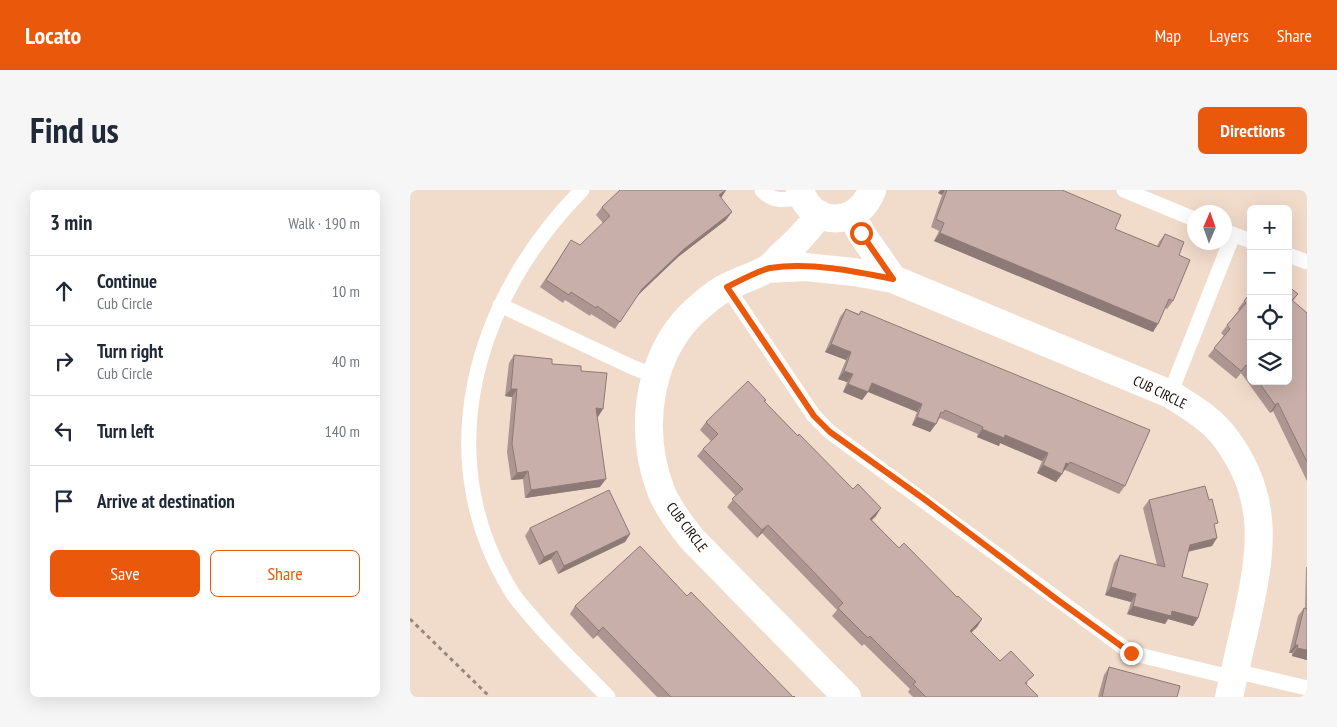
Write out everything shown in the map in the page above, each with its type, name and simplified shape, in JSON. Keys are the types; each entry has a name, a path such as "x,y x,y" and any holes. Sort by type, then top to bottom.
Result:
{"street":[{"path":"807,201 830,218 841,219 862,209 869,199 872,190"},
{"name":"CUB CIRCLE","path":"807,201 809,229 768,268 727,287 702,305 682,326 667,348 655,376 649,406 649,438 656,477 674,516 692,539 847,697"},
{"path":"852,215 861,233 893,279"},
{"name":"CUB CIRCLE","path":"768,268 806,267 854,272 893,279 1170,394 1201,414 1223,435 1240,462 1252,489 1259,518 1260,548 1256,579 1233,682"}],"lane":[{"path":"582,190 546,231 520,269 500,305 486,342 475,382 469,422 469,469 477,513 493,556 514,595 544,632 608,697"},
{"path":"762,190 768,198 807,201"},
{"path":"1124,190 1187,216"},
{"path":"1232,234 1247,240"},
{"path":"1170,394 1223,250"},
{"path":"1292,256 1307,262"},
{"path":"727,287 814,416 830,432 1131,653 1233,682 1307,688"},
{"path":"500,305 655,376"}],"path":[{"path":"410,619 490,697"}],"building":[{"path":"620,190 726,190 719,195 732,212 684,249 642,289 620,322 597,306 596,308 571,292 569,295 546,280 571,240 580,245 610,216 602,207"},
{"path":"947,190 1062,190 1121,215 1115,229 1159,247 1165,234 1184,242 1179,255 1190,260 1173,301 1169,299 1158,324 940,233 944,223 936,219"},
{"path":"1292,289 1298,294 1292,300"},
{"path":"1247,297 1247,366 1246,365 1241,371 1214,348 1230,329 1227,325 1246,303 1244,301"},
{"path":"1292,300 1307,313 1307,462 1278,403 1275,405 1261,385 1292,385"},
{"path":"846,309 859,315 861,311 1150,430 1125,486 1070,462 1069,464 1066,463 1062,474 1043,465 1048,453 1005,435 1004,438 982,429 983,427 945,410 943,413 941,412 936,424 917,417 922,404 872,383 868,392 848,384 853,374 844,371 851,352 831,344"},
{"path":"514,355 552,359 552,364 581,366 581,371 607,373 603,409 596,408 606,479 531,490 528,471 517,473 512,444 517,389 511,389"},
{"path":"748,381 766,400 764,401 798,436 799,434 853,489 858,484 881,508 870,519 899,548 904,543 957,597 982,619 970,631 1000,661 1011,651 1034,675 1025,683 1037,697 926,697 913,684 916,682 870,636 868,638 838,608 843,603 768,525 762,530 732,499 743,489 703,449 718,434 706,422"},
{"path":"1205,486 1209,500 1212,499 1218,523 1214,524 1217,538 1190,545 1182,577 1208,584 1198,618 1172,611 1171,616 1133,606 1136,594 1111,587 1120,555 1165,567 1149,500"},
{"path":"609,490 630,534 564,566 557,551 544,557 530,528"},
{"path":"640,546 687,596 691,592 793,697 671,697 603,627 599,631 575,606"},
{"path":"1304,608 1307,609 1307,650 1297,648 1298,645 1295,645"},
{"path":"1109,667 1180,686 1177,697 1102,697"}],"route":[{"path":"861,233 893,279 854,272 806,267 768,268 727,287 814,416 830,432 924,499 1131,653"}]}
